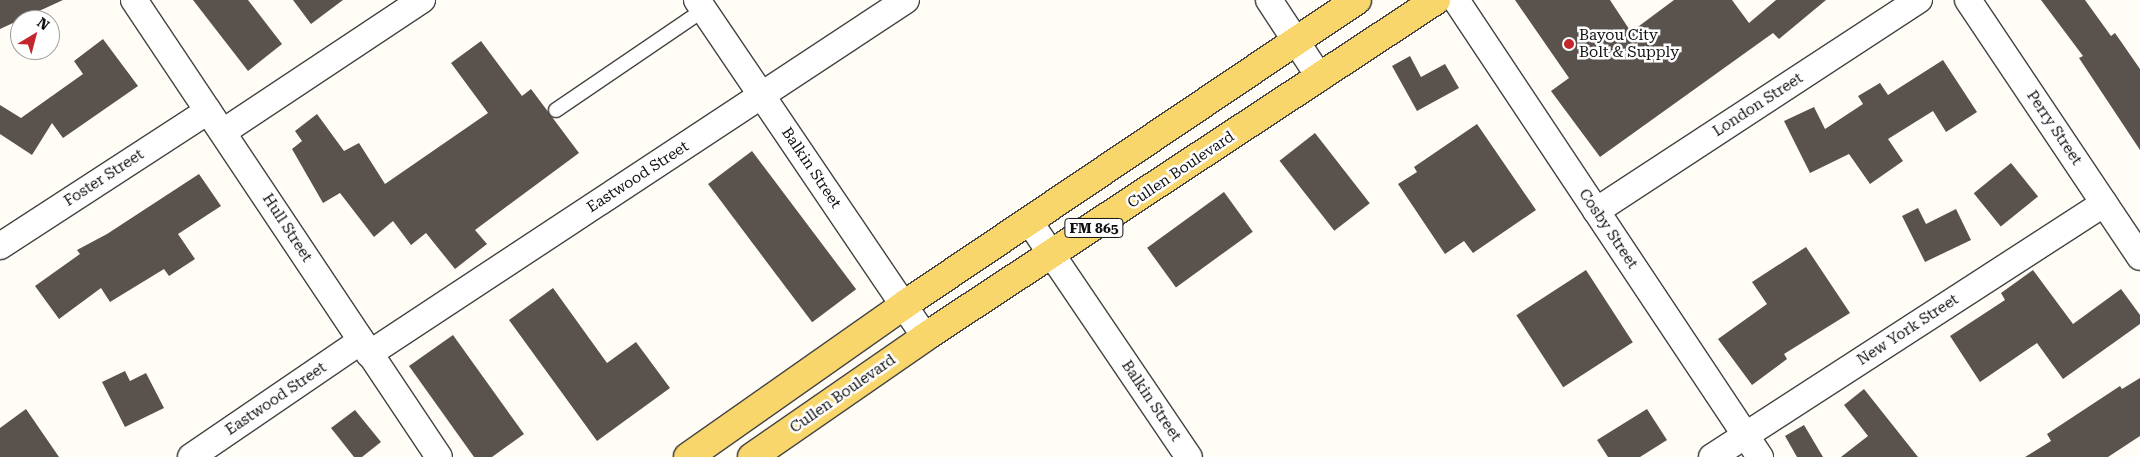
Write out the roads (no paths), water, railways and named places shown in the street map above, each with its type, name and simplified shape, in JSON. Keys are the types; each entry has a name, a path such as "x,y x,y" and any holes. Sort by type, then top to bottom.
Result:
{"main road":[{"name":"FM 865","path":"688,457 904,305 1357,0"},
{"name":"Cullen Boulevard","path":"752,457 925,337 1053,255 1436,0"}],"street":[{"name":"Hull Street","path":"134,0 439,457"},
{"path":"223,132 422,0"},
{"name":"Eastwood Street","path":"191,457 762,95 906,0"},
{"path":"1269,0 1320,78"},
{"name":"Cosby Street","path":"1456,0 1760,457"},
{"name":"London Street","path":"1596,211 1919,0"},
{"name":"Perry Street","path":"1968,0 2140,257"},
{"name":"Balkin Street","path":"700,5 925,337"},
{"name":"Foster Street","path":"0,246 208,111"},
{"name":"New York Street","path":"1712,457 2104,203"},
{"name":"Balkin Street","path":"1028,221 1189,457"}],"lane":[{"path":"556,110 700,5"}],"place":[{"name":"Bayou City Bolt & Supply","path":"1569,44"}]}
